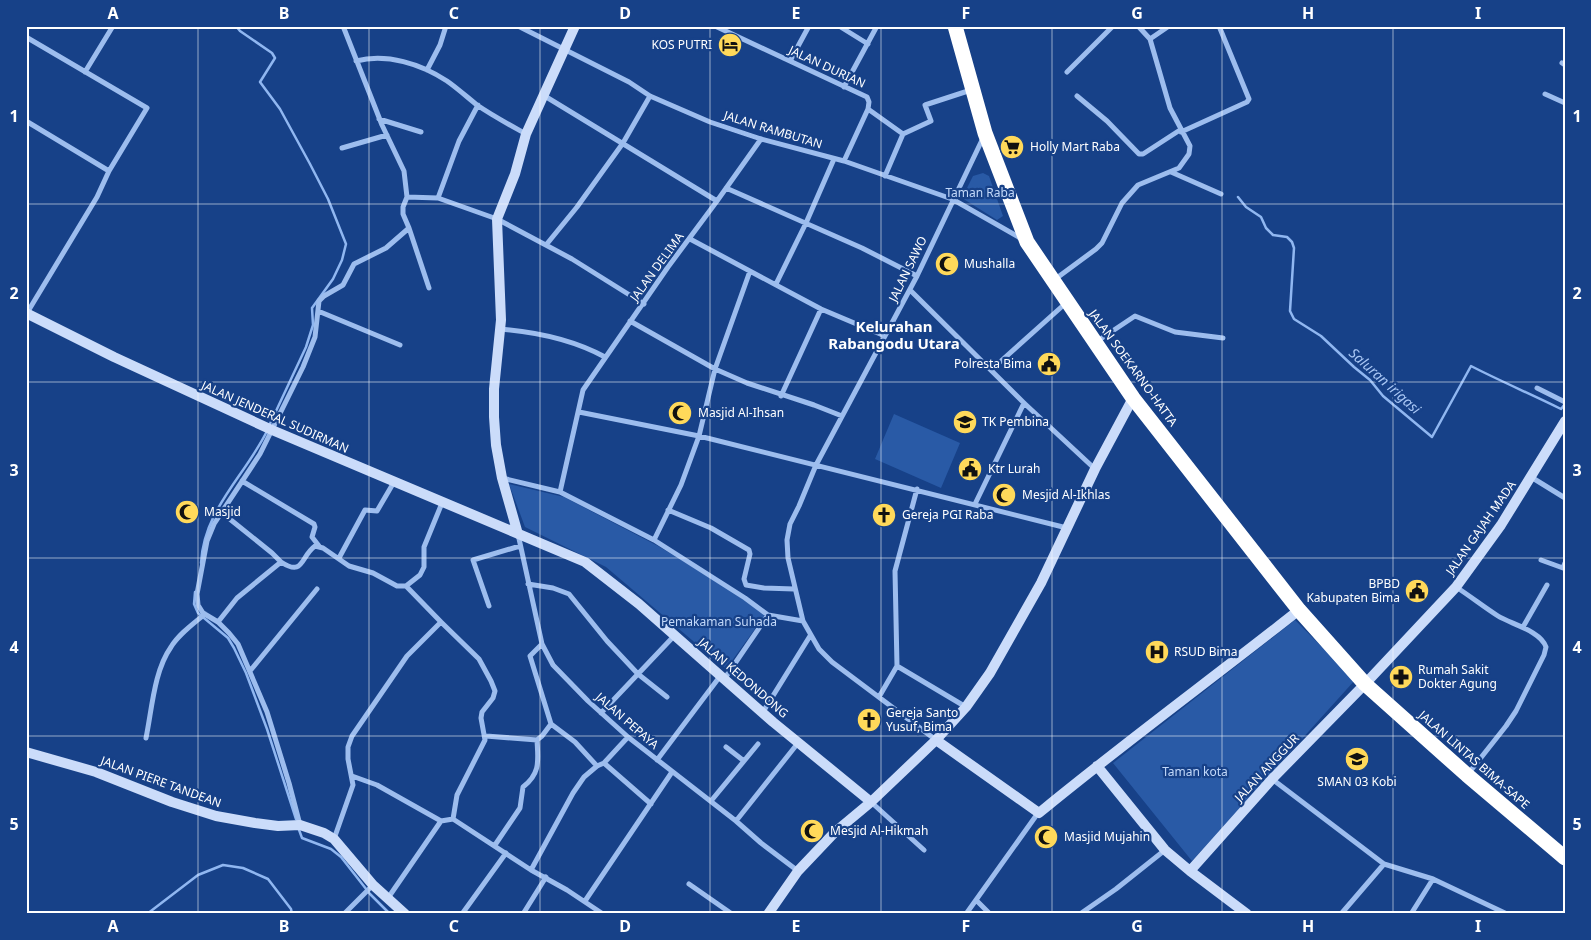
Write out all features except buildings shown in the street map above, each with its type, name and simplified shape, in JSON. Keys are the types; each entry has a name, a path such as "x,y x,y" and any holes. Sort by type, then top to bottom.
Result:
{"highway":[{"name":"JALAN SOEKARNO-HATTA","path":"955,26 985,134 1027,242 1133,398 1300,610 1366,684"},
{"name":"JALAN LINTAS BIMA-SAPE","path":"1366,684 1467,775 1565,858"}],"street":[{"path":"85,72 113,26"},
{"path":"343,26 380,119 404,171 407,197 403,206 403,214 429,288"},
{"path":"427,70 440,45 446,26"},
{"name":"JALAN RAMBUTAN","path":"518,26 630,82 650,96 710,122 761,139 844,161 952,199 1027,242"},
{"path":"518,534 502,478 496,445 494,416 494,389 500,329 498,219 526,134 575,26"},
{"name":"JALAN DURIAN","path":"715,26 867,97 870,102 868,109"},
{"path":"790,61 809,26"},
{"path":"839,26 868,44"},
{"path":"844,87 878,26"},
{"path":"1067,72 1113,26"},
{"path":"1053,280 1102,243 1122,203 1138,185 1148,179 1179,168 1190,153 1190,146 1181,131 1162,86 1150,38 1138,26"},
{"path":"1150,38 1170,26"},
{"path":"1077,96 1107,120 1139,154 1143,154 1181,131 1248,100 1249,97 1219,26"},
{"path":"26,37 147,108 109,171 97,197 26,314"},
{"path":"356,61 366,58 382,58 404,62 427,70 447,81 478,105 526,134"},
{"path":"885,176 903,134 932,121 925,105 973,90"},
{"path":"1545,94 1565,103"},
{"path":"543,95 718,201"},
{"path":"546,245 623,143 650,96"},
{"path":"438,198 459,141 478,105"},
{"path":"844,161 868,109 903,134"},
{"path":"380,119 421,132"},
{"path":"26,121 109,171"},
{"name":"JALAN SAWO","path":"936,740 832,662 819,649 802,621 788,558 787,540 790,524 816,465 910,290 952,199 985,134"},
{"path":"342,148 387,135"},
{"name":"JALAN DELIMA","path":"560,492 583,390 668,267 690,240 761,139"},
{"path":"776,284 806,223 834,159"},
{"path":"1171,172 1221,194"},
{"path":"726,188 862,248 917,276"},
{"path":"407,197 438,198 498,219 572,259 644,304"},
{"path":"296,825 289,783 267,712 238,644 218,622 205,614 198,605 197,594 207,541 221,512 272,430 315,337 319,301 343,285 354,264 386,248 409,228"},
{"path":"690,240 821,309 885,336"},
{"path":"654,540 682,485 699,436 715,369 750,271"},
{"path":"910,290 1024,403 1095,469"},
{"path":"991,370 1068,302"},
{"path":"781,396 821,309"},
{"path":"318,311 400,345"},
{"name":"JALAN JENDERAL SUDIRMAN","path":"26,314 272,430 518,534"},
{"path":"1096,342 1135,316 1175,332 1223,338"},
{"path":"630,321 715,369 747,384 842,416"},
{"path":"500,329 522,330 560,338 591,349 605,357"},
{"path":"1537,388 1565,402"},
{"path":"773,912 798,872 835,832 871,802 936,740 966,707 995,665 1041,583 1095,469 1133,398"},
{"path":"975,504 1024,403"},
{"path":"579,412 699,436 1068,528"},
{"name":"JALAN GAJAH MADA","path":"1366,684 1456,587 1531,478 1565,421"},
{"path":"502,478 560,492 654,540 745,598 768,615 802,621"},
{"path":"1531,478 1565,498"},
{"path":"242,481 314,524 312,537 318,546 349,566 373,573 397,586 406,586 420,575 424,567 424,547 442,503"},
{"path":"339,558 365,510 377,510 394,482"},
{"path":"879,697 898,666 895,571 898,554 917,490"},
{"path":"668,510 711,528 749,550 750,554 744,580 746,585 794,589"},
{"path":"221,512 290,568 296,568 312,548 318,546"},
{"name":"JALAN PEPAYA","path":"518,534 542,644 553,665 628,737 798,872"},
{"name":"JALAN KEDONDONG","path":"518,534 585,562 639,604 798,743 871,802"},
{"path":"489,606 473,560 520,546"},
{"path":"1541,560 1563,568 1565,563"},
{"path":"218,622 238,598 281,562"},
{"path":"528,584 553,588 569,594 607,641 638,674 667,697"},
{"path":"1523,627 1547,585"},
{"path":"406,586 479,659 494,687 495,694 482,712 481,718 486,736 457,795 453,819"},
{"path":"1456,587 1499,616 1523,627 1542,641 1546,651 1516,711 1467,775"},
{"path":"250,671 317,589"},
{"path":"966,914 1039,813 1300,610"},
{"path":"146,738 160,668 166,654 181,635 205,614"},
{"path":"657,760 768,615"},
{"path":"334,839 353,785 348,759 348,747 352,736 407,656 441,622"},
{"path":"601,713 674,636"},
{"path":"763,712 810,636"},
{"path":"542,644 530,656 551,724 575,742 596,766"},
{"path":"898,666 966,707"},
{"name":"JALAN ANGGUR","path":"1190,872 1272,779 1366,684"},
{"path":"486,736 537,740 551,724"},
{"path":"531,870 572,793 584,777 596,766 604,763 628,737"},
{"path":"495,845 520,808 523,787 528,784 538,769 537,740"},
{"path":"936,740 1039,813"},
{"path":"736,821 798,743"},
{"path":"711,802 758,744"},
{"path":"726,747 744,761"},
{"name":"JALAN PIERE TANDEAN","path":"26,752 96,772 172,802 216,816 255,823 296,825 324,833 334,839 373,885 388,898 398,912"},
{"path":"604,763 651,804"},
{"path":"1097,766 1165,850 1190,872 1247,914"},
{"path":"585,901 672,772"},
{"path":"352,776 377,785 441,821 453,819 603,914"},
{"path":"1272,779 1384,864 1433,879 1507,914"},
{"path":"871,802 924,850"},
{"path":"388,898 441,821"},
{"path":"1080,914 1116,889 1165,850"},
{"path":"462,914 506,853"},
{"path":"1341,914 1384,864"},
{"path":"524,914 546,877"},
{"path":"1411,914 1433,879"},
{"path":"689,884 732,914"},
{"path":"344,914 373,885"},
{"path":"976,900 990,914"},
{"path":"591,914 596,908"}],"green space":[{"name":"Taman Raba","path":"983,173 989,176 1003,216 997,220 962,198 973,176"},
{"path":"894,414 960,443 941,488 875,459"},
{"name":"Pemakaman Suhada","path":"509,484 564,497 658,546 724,586 765,615 726,669 606,567 525,527"},
{"name":"Taman kota","path":"1295,620 1355,680 1192,861 1113,763"}],"waterway":[{"path":"236,26 240,31 272,53 275,58 260,82 280,109 310,164 328,199 346,244 342,260 333,279 312,308 313,325 306,347 269,426"},
{"name":"Saluran irigasi","path":"1238,197 1246,207 1261,217 1266,228 1273,235 1287,237 1292,242 1294,248 1290,311 1294,319 1321,336 1370,380 1383,396 1432,437 1471,366 1561,409 1565,404"},
{"path":"201,563 209,526 217,509 267,431"},
{"path":"195,592 194,604 198,613 228,638 246,673 267,729 296,819"},
{"path":"298,827 302,838 331,849 341,857 370,894 390,914"},
{"path":"147,914 198,875 223,865 243,868 268,879 291,909 292,914"}],"place":[{"name":"KOS PUTRI","path":"730,45"},
{"name":"Holly Mart Raba","path":"1012,147"},
{"name":"Mushalla","path":"947,264"},
{"name":"Polresta Bima","path":"1049,364"},
{"name":"Masjid Al-Ihsan","path":"680,413"},
{"name":"TK Pembina","path":"965,422"},
{"name":"Ktr Lurah","path":"970,469"},
{"name":"Mesjid Al-Ikhlas","path":"1004,495"},
{"name":"Masjid","path":"187,512"},
{"name":"Gereja PGI Raba","path":"884,515"},
{"name":"BPBD Kabupaten Bima","path":"1417,591"},
{"name":"RSUD Bima","path":"1157,652"},
{"name":"Rumah Sakit Dokter Agung","path":"1401,677"},
{"name":"Gereja Santo Yusuf, Bima","path":"869,720"},
{"name":"SMAN 03 Kobi","path":"1357,759"},
{"name":"Mesjid Al-Hikmah","path":"812,831"},
{"name":"Masjid Mujahin","path":"1046,837"}],"district":[{"name":"Kelurahan Rabangodu Utara","path":"894,336"}]}
